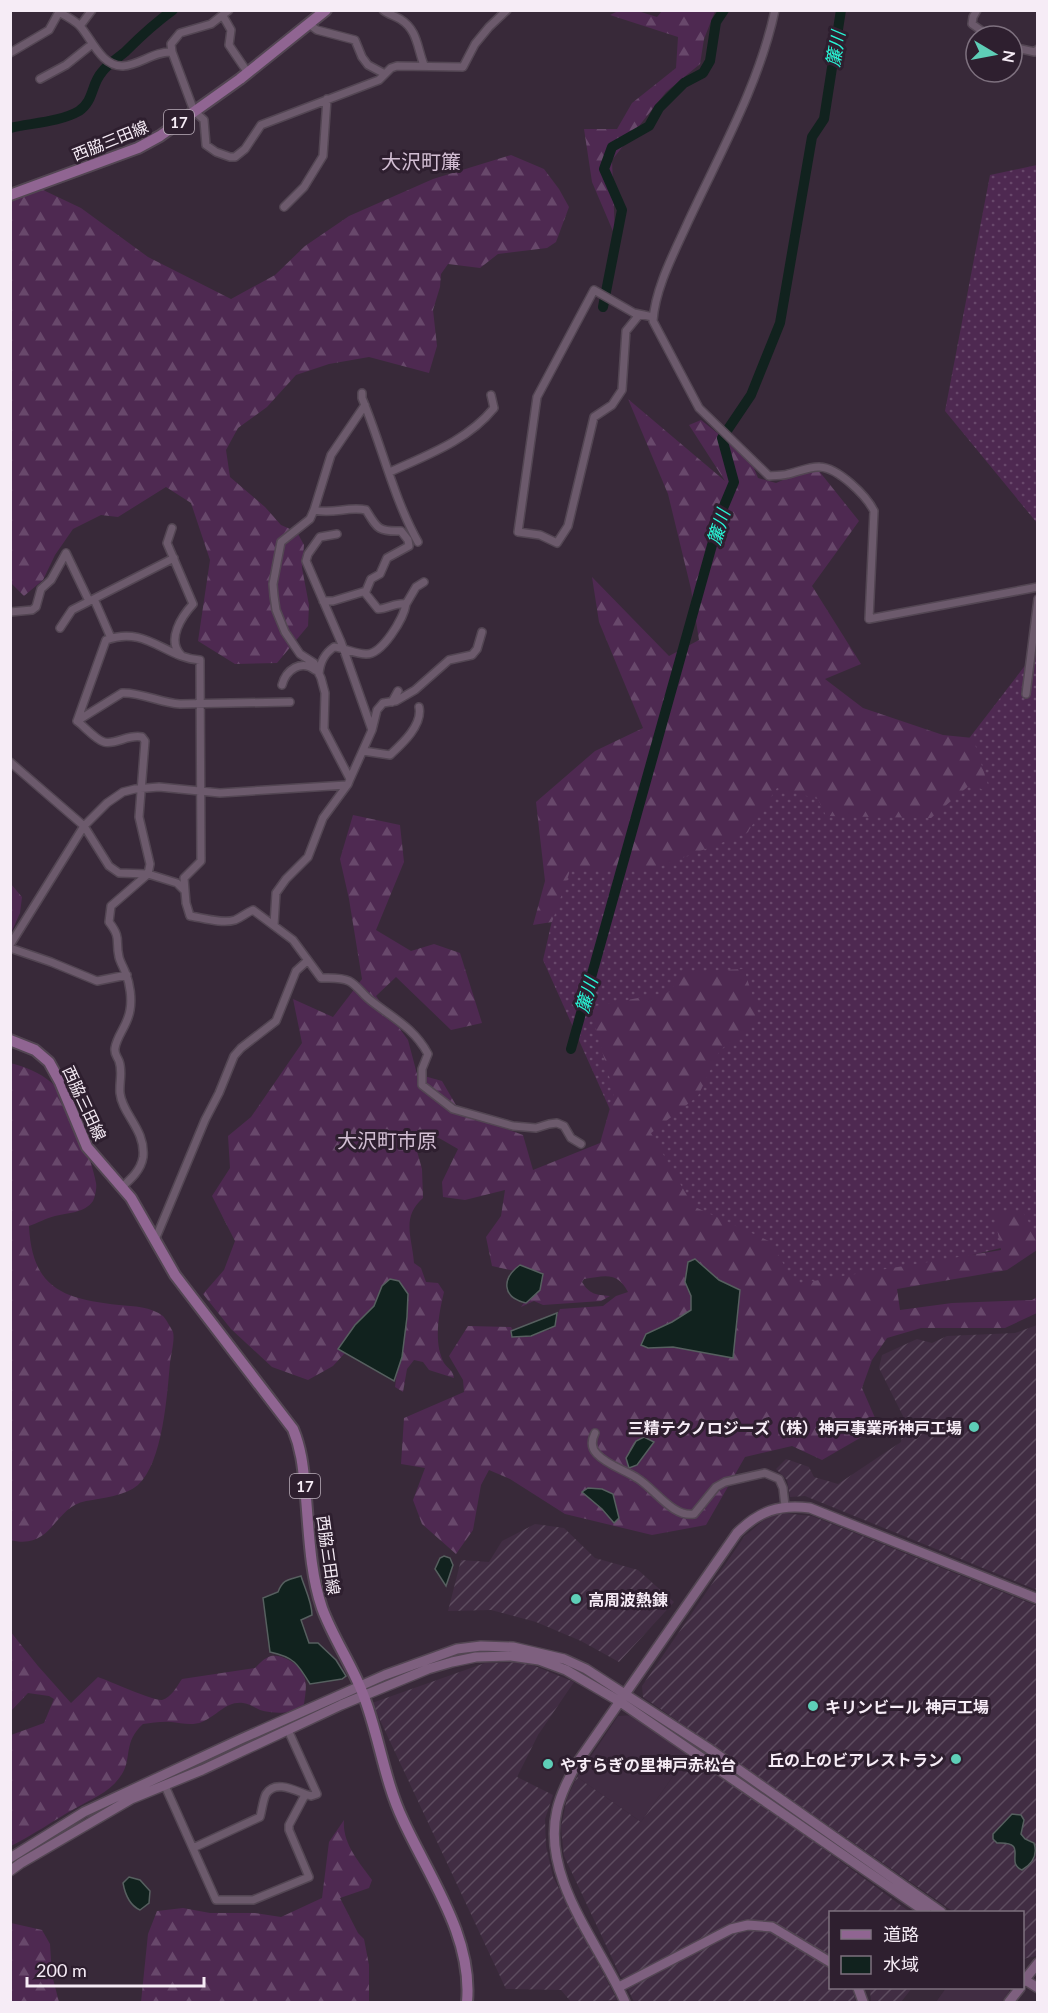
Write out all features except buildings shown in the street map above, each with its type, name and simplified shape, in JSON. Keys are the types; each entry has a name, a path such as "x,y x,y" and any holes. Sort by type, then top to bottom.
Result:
{"main road":[{"name":"西脇三田線","path":"10,195 138,148 160,136 248,73 326,10"},
{"name":"西脇三田線","path":"10,1040 35,1050 49,1062 60,1082 87,1147 122,1187 142,1216 175,1275 293,1429 301,1451 316,1587 328,1624 362,1691 402,1819 442,1899 462,1949 467,1974 467,2002"}],"street":[{"path":"80,26 92,10"},
{"path":"383,10 401,19 414,32 418,52 424,66"},
{"path":"248,73 229,45 231,30 226,13 211,24 180,33 171,44 194,111 204,120 206,145 230,158 245,149 261,125 379,80 397,66 463,67 475,44 507,10"},
{"path":"775,10 770,33 744,102 669,265 653,321 699,408 769,476 784,475 818,466 827,468 848,482 870,503 874,511 869,619 1038,587"},
{"path":"972,24 971,21 977,10"},
{"path":"10,53 49,30 59,12 80,26 91,45 116,65 124,66 164,51 172,52"},
{"path":"309,24 317,30 354,40 368,65 385,74"},
{"path":"40,79 66,65 91,45"},
{"path":"1024,50 1035,52 1038,49"},
{"path":"284,207 304,187 323,156 327,99"},
{"path":"639,315 626,331 622,390 612,405 594,417 568,526 557,543 540,535 518,532 537,397 594,290 639,315 653,317"},
{"path":"362,393 404,516 418,542"},
{"path":"390,472 449,445 479,424 494,408 491,395"},
{"path":"349,782 346,768 324,729 325,693 319,674 314,663 296,649 285,632 276,610 273,584 281,542 310,519 331,455 365,405"},
{"path":"314,510 325,513 349,509 366,510 372,522 382,530 401,531 408,540 409,546 387,558 380,574 371,579 366,594 378,609 386,609 401,603 406,604"},
{"path":"171,528 167,543 193,604 178,627 175,640 177,651 189,659"},
{"path":"337,534 320,537 306,561 342,648 372,730"},
{"path":"10,612 27,611 36,607 41,589 51,580 66,553 111,638"},
{"path":"60,628 72,610 174,558"},
{"path":"319,674 326,653 334,647 369,655 377,651 391,636 416,587 424,582"},
{"path":"322,602 366,591"},
{"path":"1026,694 1038,599"},
{"path":"274,925 276,893 308,856 323,818 349,782 372,730 376,710 384,703 392,702 415,690 449,660 472,655 477,649 482,632"},
{"path":"77,721 106,640 116,636 148,639 183,658 200,660 201,861 184,878 184,890 190,916 230,921 253,910 293,940 321,978 350,981 369,1000 407,1026 421,1041 428,1054 422,1069 422,1085 453,1109 513,1126 536,1128 557,1123 564,1126 571,1138 581,1144"},
{"path":"282,686 294,667 301,664 309,665 319,674"},
{"path":"392,702 398,691"},
{"path":"77,721 122,693 130,693 168,704 290,702"},
{"path":"363,751 390,755 405,741 415,725 420,712 419,707"},
{"path":"77,721 88,728 96,738 105,742 113,742 134,735 142,737 145,741 139,817 150,864 148,874 111,906 109,915 109,922 119,942 118,956 127,975 131,1009 126,1027 117,1041 115,1054 121,1070 120,1095 140,1134 143,1150 143,1160 138,1170 122,1187"},
{"path":"10,762 84,826 109,866 119,873 148,874 177,883 184,890"},
{"path":"127,975 97,981 10,947 84,826 107,803 123,792 141,788 159,787 220,793 340,787 349,782"},
{"path":"155,1240 234,1056 276,1021 296,971 307,961"},
{"path":"595,1433 592,1440 593,1448 598,1456 638,1478 679,1512 687,1515 694,1514 716,1487 725,1482 765,1473 778,1479 783,1488 785,1506"},
{"path":"625,2002 568,1894 558,1866 554,1838 557,1810 568,1779 736,1533 761,1514 785,1506 810,1508 1038,1599"},
{"path":"10,1858 84,1812 456,1649 481,1646 513,1647 564,1659 586,1669 622,1697 925,1911"},
{"path":"10,1871 131,1799 288,1731 341,1705 362,1691"},
{"path":"622,1697 708,1748 941,1911"},
{"path":"193,1848 260,1817 266,1794 271,1790 286,1788 305,1795 317,1794 288,1731"},
{"path":"165,1786 216,1900 253,1900 309,1877 289,1830 289,1825 305,1795"},
{"path":"618,1987 731,1929 748,1925 772,1928 829,1961"},
{"path":"1038,1963 1026,1978 1038,1988"},
{"path":"1009,2002 1018,1989"}],"shaded area":[{"path":"1037,1325 1037,1590 805,1496 790,1497 787,1480 776,1469 786,1459 809,1467 814,1477 838,1484 901,1442 905,1420 879,1368 882,1355 917,1339 932,1343 947,1336 1015,1333"},
{"name":"キリンビール 神戸工場","path":"781,1513 812,1516 1037,1606 1036,1956 1024,1959 1024,1911 953,1911 643,1697 642,1686 744,1537 766,1518"},
{"path":"535,1524 564,1528 595,1558 638,1570 674,1602 619,1662 581,1641 536,1622 491,1610 448,1611 461,1560 489,1562 502,1541"},
{"path":"525,1662 574,1682 538,1735 517,1777 553,1795 545,1819 546,1846 553,1877 617,2000 571,2002 561,1990 506,1989 372,1703 485,1663"},
{"path":"633,1715 688,1755 641,1822 577,1777 618,1716"},
{"path":"688,1755 909,1911 829,1911 829,1955 783,1927 749,1920 732,1923 626,1979 621,1977 564,1856 561,1827 567,1798 577,1777 641,1822"},
{"path":"739,1930 765,1930 829,1965 829,1989 852,1989 856,2002 634,2002 628,1989"},
{"path":"870,1989 911,1989 901,2002 871,2002"},
{"path":"945,1989 1009,1989 1002,2002 936,2002"}],"green space":[{"path":"618,11 638,11 657,17 662,11 715,11 704,39 700,64 666,92 612,160 615,236 592,182 584,129 617,129 632,103 676,68 678,37 610,15"},
{"path":"511,155 544,169 569,207 556,242 547,248 498,254 480,268 448,264 441,274 440,287 433,310 437,346 429,373 369,357 329,364 296,375 267,407 238,428 226,450 230,477 265,507 281,525 297,532 304,545 302,568 309,605 308,626 277,663 235,664 198,641 210,560 191,503 166,487 118,517 101,515 73,529 55,555 43,580 24,596 11,583 10,200 41,189 81,208 148,257 231,299 275,275 305,246 349,216 433,179"},
{"path":"1038,165 1037,523 945,411 990,175"},
{"path":"628,399 725,481 689,425 701,420 750,459 758,478 776,483 815,466 859,521 812,586 861,664 825,679 863,708 943,735 973,738 991,794 971,784 931,818 826,816 818,799 777,788 747,833 648,871 570,871 552,922 533,925 545,881 536,802 595,751 643,728 599,622 592,577 669,656 699,640 691,589 668,494"},
{"path":"1037,650 1037,1239 807,1296 659,1219 543,960 567,855 769,773 934,784"},
{"path":"353,815 400,825 404,862 376,930 411,951 434,944 460,953 482,1023 451,1030 396,977 376,996 408,1040 417,1074 442,1081 460,1112 523,1135 533,1170 600,1143 614,1094 590,1007 670,992 682,972 744,969 760,1020 720,1050 698,1096 651,1133 693,1206 771,1242 795,1284 1001,1250 994,1212 1023,1212 1037,1237 1037,1250 1007,1270 897,1289 900,1310 952,1303 1032,1300 1037,1297 1037,1313 1005,1328 921,1328 887,1338 872,1360 862,1388 879,1427 822,1460 792,1446 745,1457 706,1525 652,1535 565,1514 510,1479 489,1470 481,1485 473,1530 456,1554 422,1524 413,1500 425,1468 401,1464 404,1418 464,1392 463,1380 449,1356 468,1326 511,1327 515,1335 550,1330 560,1309 603,1306 616,1296 628,1292 624,1285 610,1277 584,1279 582,1282 590,1291 610,1296 601,1301 543,1305 534,1301 521,1307 539,1280 519,1272 492,1266 486,1237 501,1216 505,1190 465,1200 443,1197 442,1182 458,1149 439,1138 422,1134 415,1144 422,1169 423,1198 412,1213 410,1236 414,1263 421,1268 426,1282 438,1283 444,1292 439,1318 439,1346 444,1363 454,1378 429,1370 423,1362 414,1360 407,1369 403,1392 395,1387 405,1306 366,1330 333,1366 308,1380 272,1367 231,1329 203,1294 224,1270 235,1241 212,1196 230,1168 228,1136 251,1117 302,1043 293,999 333,1017 362,979 340,859"},
{"path":"11,884 22,897 20,913 11,933"},
{"path":"10,1063 37,1073 59,1091 79,1130 96,1183 94,1199 90,1205 76,1212 52,1217 29,1226 31,1247 44,1277 54,1287 82,1299 142,1308 159,1313 164,1317 173,1335 162,1427 153,1461 146,1474 138,1485 127,1492 75,1505 44,1534 24,1542 10,1540"},
{"path":"10,1631 71,1703 98,1677 162,1700 171,1694 182,1679 255,1668 266,1658 276,1656 292,1662 303,1674 306,1685 304,1704 295,1710 278,1713 237,1703 198,1723 143,1724 130,1744 122,1774 112,1786 101,1795 11,1846 11,1735 44,1723 54,1699 28,1693 11,1711"},
{"path":"344,1820 349,1844 372,1880 369,1888 340,1898 358,1933 364,1939 369,1965 369,2002 141,2002 148,1934 157,1911 183,1908 210,1913 255,1913 281,1917 322,1898 329,1842"},
{"path":"11,1923 42,1930 50,1944 52,1975 59,2002 11,2002"}],"water":[{"path":"695,1259 719,1280 740,1290 733,1358 673,1347 648,1348 641,1345 646,1334 691,1310 691,1296 685,1282 688,1262"},
{"path":"520,1265 543,1274 540,1290 526,1303 512,1296 507,1287 507,1281"},
{"path":"390,1279 399,1281 408,1294 402,1357 394,1381 338,1349 355,1325 374,1306 382,1286"},
{"path":"557,1313 555,1326 531,1336 512,1337 511,1331"},
{"path":"644,1437 654,1442 637,1465 629,1468 626,1458 636,1441"},
{"path":"588,1488 602,1489 613,1494 619,1518 614,1523 582,1492"},
{"path":"444,1556 450,1558 453,1565 446,1586 435,1569 440,1558"},
{"path":"301,1576 312,1610 312,1615 301,1620 309,1643 318,1643 336,1660 346,1676 342,1679 310,1684 294,1662 285,1656 270,1652 263,1598 278,1592 287,1581"},
{"path":"1012,1814 1021,1815 1024,1820 1021,1834 1025,1839 1034,1843 1035,1847 1033,1859 1022,1870 1015,1863 1015,1849 1012,1845 997,1843 993,1839 993,1834"},
{"path":"129,1877 140,1880 150,1891 149,1903 140,1910 130,1902 125,1891 123,1883"}],"waterway":[{"path":"10,128 55,120 79,111 90,97 104,69 173,10"},
{"path":"603,307 622,210 604,169 612,147 649,126 659,108 684,83 703,73 710,61 716,22 724,10"},
{"name":"簾川","path":"571,1049 721,513 734,482 722,438 751,395 780,323 812,137 824,119 841,10"}],"place":[{"name":"三精テクノロジーズ（株）神戸事業所神戸工場","path":"974,1427"},
{"name":"高周波熱錬","path":"576,1599"},
{"name":"キリンビール 神戸工場","path":"813,1706"},
{"name":"丘の上のビアレストラン","path":"956,1759"},
{"name":"やすらぎの里神戸赤松台","path":"548,1764"}],"district":[{"name":"大沢町簾","path":"421,161"},
{"name":"大沢町市原","path":"387,1140"}]}
